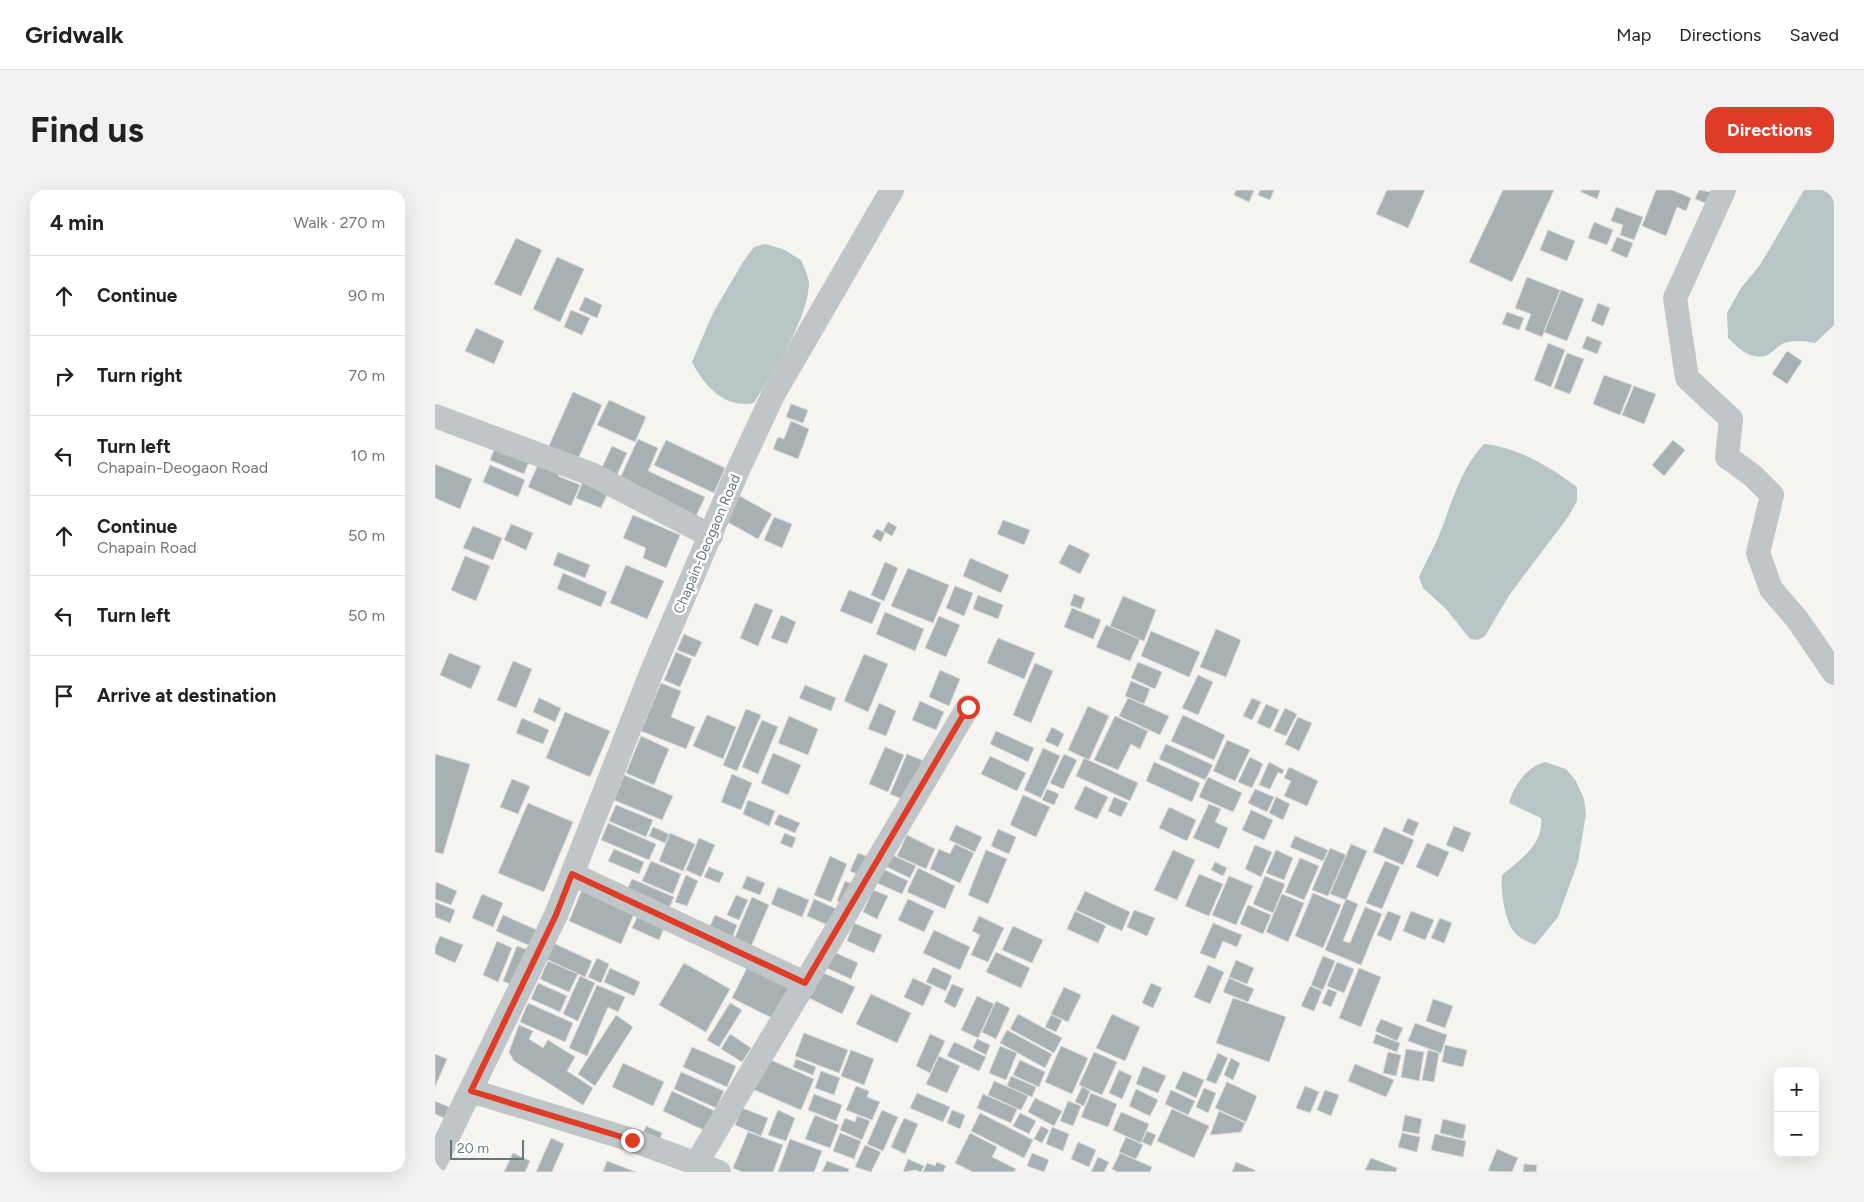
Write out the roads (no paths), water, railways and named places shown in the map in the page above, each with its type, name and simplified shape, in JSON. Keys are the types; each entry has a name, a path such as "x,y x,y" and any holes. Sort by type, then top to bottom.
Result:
{"street":[{"name":"Chapain-Deogaon Road","path":"435,1163 556,915 652,672 738,470 773,395 892,190"},
{"path":"1724,190 1675,298 1687,378 1731,419 1727,457 1752,475 1772,495 1758,553 1761,562 1771,589 1797,620 1834,673"},
{"path":"435,416 591,474 711,536"},
{"path":"696,1164 968,707"},
{"path":"572,874 805,983"},
{"path":"471,1091 632,1140 719,1172"}]}
